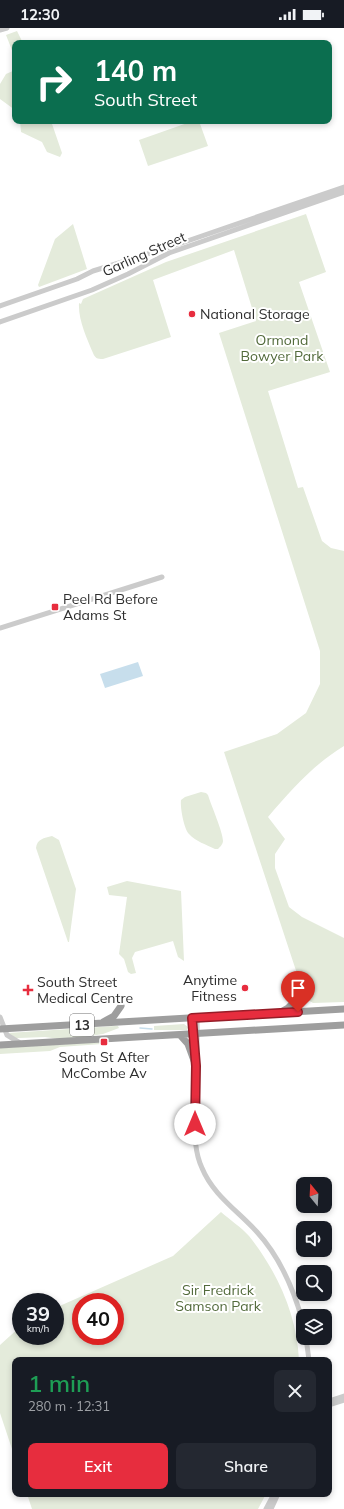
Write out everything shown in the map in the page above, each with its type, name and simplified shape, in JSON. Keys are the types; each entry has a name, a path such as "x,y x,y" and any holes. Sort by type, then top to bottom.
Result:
{"highway":[{"path":"279,1013 288,1008 294,1002"},
{"path":"99,1024 114,1016 121,1006"},
{"name":"13","path":"2,1031 344,1009"},
{"name":"13","path":"0,1045 344,1025"},
{"path":"180,1035 188,1044 196,1066"}],"street":[{"path":"0,30 7,28"},
{"name":"Garling Street","path":"0,306 77,279 93,271 167,248 344,187"},
{"name":"Garling Street","path":"0,322 92,290 169,253 344,192"},
{"path":"0,628 162,577"},
{"path":"0,1017 2,1031 11,1039 22,1044"},
{"path":"194,1018 196,1066 195,1137 197,1154 202,1169 214,1189 258,1233 275,1258 292,1288 299,1309"},
{"path":"307,1345 309,1357"},
{"path":"332,1400 344,1396"},
{"path":"332,1404 344,1400"},
{"path":"266,1509 272,1497"},
{"path":"271,1509 277,1497"}],"green space":[{"path":"17,31 22,40 12,40 12,50 6,35"},
{"path":"12,71 12,108 0,99 0,84 6,74"},
{"path":"20,124 52,124 62,153 60,157 47,152 42,142 21,132"},
{"path":"184,124 200,124 208,146 148,166 139,140"},
{"name":"Ormond Bowyer Park","path":"306,214 326,272 299,282 330,372 268,391 298,488 303,487 322,541 331,548 344,551 344,746 313,769 294,787 268,817 285,839 275,854 275,868 289,907 302,917 344,938 344,1002 313,1003 305,998 224,752 277,734 306,713 320,684 320,651 219,333 256,321 234,250 153,280 171,337 103,359 98,358 95,357 83,329 79,309 79,303 81,304 83,299 166,262"},
{"path":"73,224 87,269 39,287 38,285 55,239"},
{"path":"201,792 208,795 221,831 223,842 218,849 198,841 189,834 184,823 181,800 185,797"},
{"path":"52,836 59,840 76,889 69,942 36,848 39,841"},
{"path":"127,881 181,891 184,961 178,957 173,941 135,952 132,958 136,973 131,974 128,972 124,959 119,954 127,897 109,895 107,887"},
{"path":"184,1024 188,1027 187,1030 154,1030 154,1026"},
{"path":"118,1026 119,1028 103,1034 59,1039 45,1037 16,1038 8,1033"},
{"path":"102,1042 102,1044 60,1047 50,1051 0,1054 0,1048"},
{"name":"Sir Fredrick Samson Park","path":"221,1212 249,1236 277,1279 290,1310 299,1357 12,1357 12,1449 0,1413 0,1345 12,1334 12,1345 64,1345 64,1304 72,1301 72,1345 124,1345 124,1293 89,1293 173,1256"},
{"path":"28,1497 264,1497 258,1509 32,1509"}],"water":[{"path":"138,662 143,676 105,688 100,674"}],"waterway":[{"path":"140,1028 152,1029"}],"place":[{"name":"National Storage","path":"192,314"},
{"name":"Peel Rd Before Adams St","path":"55,607"},
{"name":"Anytime Fitness","path":"245,988"},
{"name":"South Street Medical Centre","path":"28,990"},
{"name":"South St After McCombe Av","path":"104,1042"}],"route":[{"path":"195,1124 196,1066 192,1018 298,1012"}]}
